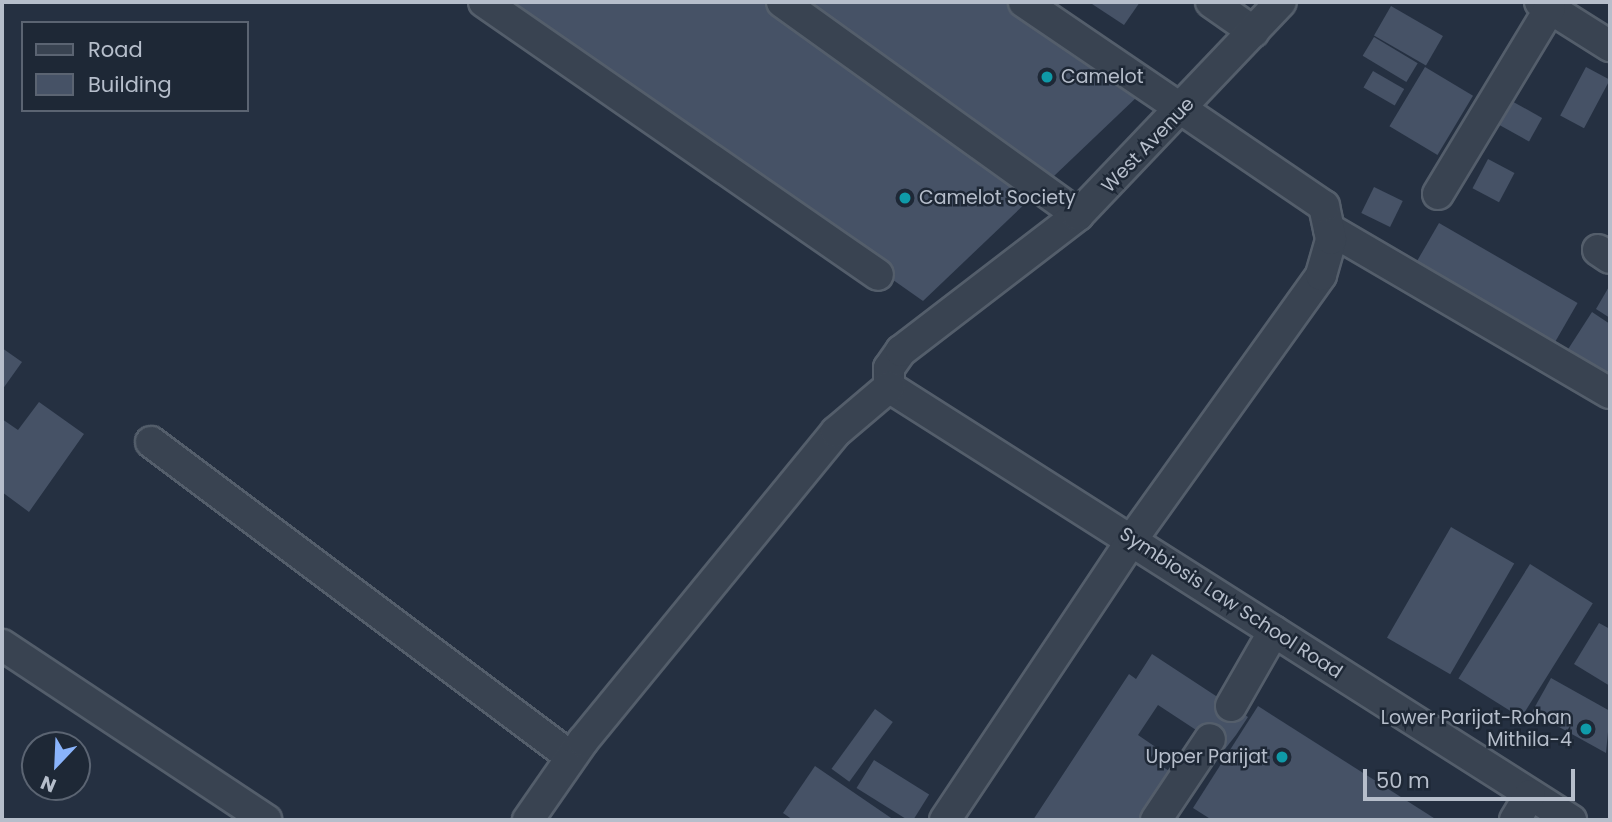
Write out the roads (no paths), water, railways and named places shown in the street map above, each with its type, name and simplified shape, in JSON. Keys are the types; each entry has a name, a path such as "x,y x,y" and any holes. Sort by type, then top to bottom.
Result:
{"street":[{"path":"484,2 878,275"},
{"path":"782,2 1078,215"},
{"path":"945,820 1133,538 1321,275 1329,229 1324,206 1181,113 1024,2"},
{"path":"1211,2 1254,32"},
{"name":"West Avenue","path":"889,387 889,368 901,351 1078,215 1181,113 1281,2"},
{"path":"1437,194 1545,5 1610,46"},
{"path":"1329,229 1610,393"},
{"path":"528,820 571,757 836,432 889,387"},
{"name":"Symbiosis Law School Road","path":"889,387 1133,538 1571,820"},
{"path":"150,442 571,757"},
{"path":"1231,706 1274,631"},
{"path":"2,645 266,820"},
{"path":"1156,820 1210,739"},
{"path":"1515,820 1530,795"}],"place":[{"name":"Camelot","path":"1047,77"},
{"name":"Camelot Society","path":"905,198"},
{"name":"Lower Parijat-Rohan Mithila-4","path":"1586,729"},
{"name":"Upper Parijat","path":"1282,757"}]}
